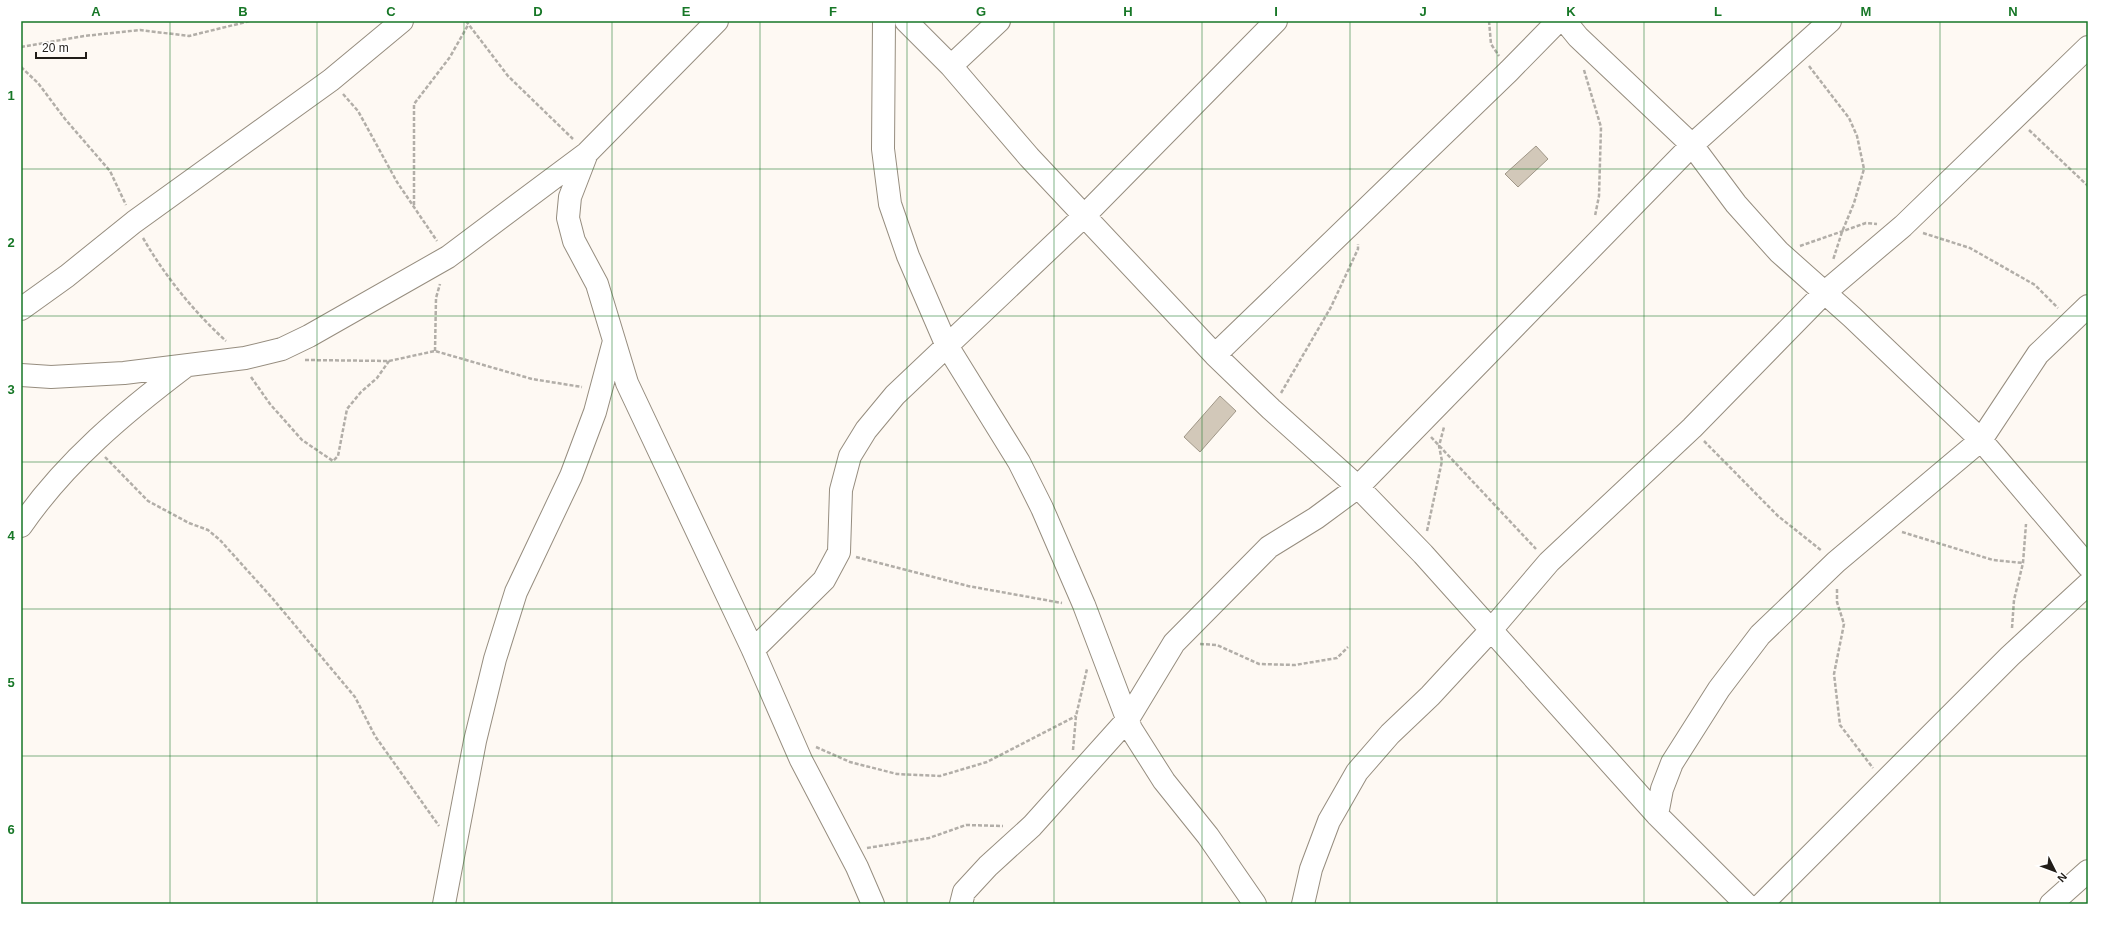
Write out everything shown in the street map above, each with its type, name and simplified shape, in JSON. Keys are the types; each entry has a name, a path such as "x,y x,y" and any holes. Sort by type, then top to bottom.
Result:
{"street":[{"path":"21,309 68,276 134,222 331,80 402,21"},
{"path":"21,375 51,377 124,373 245,358 282,349 308,336 448,257 587,153 717,21"},
{"path":"884,21 883,149 890,204 908,256 946,344 1020,462 1042,508 1084,606 1131,729 1164,781 1208,836 1255,904"},
{"path":"906,21 951,66 1029,157 1215,356 1271,409 1358,487 1423,554 1657,815 1746,904"},
{"path":"951,66 999,21"},
{"path":"753,650 824,580 838,552 841,490 850,456 866,430 895,395 946,344 1084,216 1276,21"},
{"path":"1215,356 1509,71 1558,21"},
{"path":"1565,21 1578,37 1692,145 1736,204 1779,252 1852,317 1981,440 2088,566"},
{"path":"961,904 964,892 988,866 1032,826 1128,719 1174,643 1269,547 1316,518 1358,487 1692,145 1830,21"},
{"path":"1303,904 1311,869 1329,821 1357,772 1390,734 1430,696 1491,630 1548,562 1692,428 1824,293 1902,226 2088,47"},
{"path":"587,153 570,197 568,218 574,241 597,284 627,383 753,650 804,767 849,851 873,904"},
{"path":"1657,815 1662,789 1672,762 1719,689 1760,636 1836,562 1981,440 2038,354 2088,306"},
{"path":"444,904 475,741 495,659 516,592 571,476 600,394 614,339"},
{"path":"21,526 39,500 74,461 157,388 187,365"},
{"path":"1762,904 2010,656 2088,584"},
{"path":"2051,904 2088,871"}],"path":[{"path":"21,47 84,36 140,30 189,36 250,21"},
{"path":"466,21 508,76 587,153"},
{"path":"1489,21 1490,44 1509,71"},
{"path":"414,206 414,104 450,57 468,25"},
{"path":"1797,51 1849,118 1856,136 1864,169 1854,203 1842,232 1832,263"},
{"path":"1584,66 1601,127 1599,196 1595,220"},
{"path":"331,80 358,111 397,182 448,257 436,298 435,351"},
{"path":"2015,116 2088,186"},
{"path":"1271,409 1331,307 1358,249 1361,215"},
{"path":"1779,252 1866,223 1902,226 1970,248 2035,285 2070,322"},
{"path":"297,360 389,361 435,351 532,379 580,386 600,394"},
{"path":"245,358 251,378 270,404 302,440 333,461 338,456 347,409 361,392 377,378 389,361"},
{"path":"1419,424 1548,562"},
{"path":"1423,554 1442,461 1439,446 1445,424"},
{"path":"1692,428 1743,483 1778,516 1836,562 1838,602 1844,624 1834,674 1840,725 1870,766 1885,782"},
{"path":"93,443 148,501 189,523 208,530 220,540 273,599 355,697 374,736 454,846"},
{"path":"2010,656 2014,600 2023,563 2028,495"},
{"path":"1871,531 1906,532 1993,560 2023,563"},
{"path":"838,552 968,586 1084,606"},
{"path":"1174,643 1217,645 1259,664 1296,665 1337,658 1348,647"},
{"path":"1073,754 1076,716 1088,666"},
{"path":"790,736 850,762 897,774 940,776 987,762 1076,716"},
{"path":"849,851 929,838 966,826 1032,826"}],"building":[{"path":"1536,146 1548,159 1518,187 1505,174"},
{"path":"1220,396 1236,411 1200,452 1184,437"}]}
